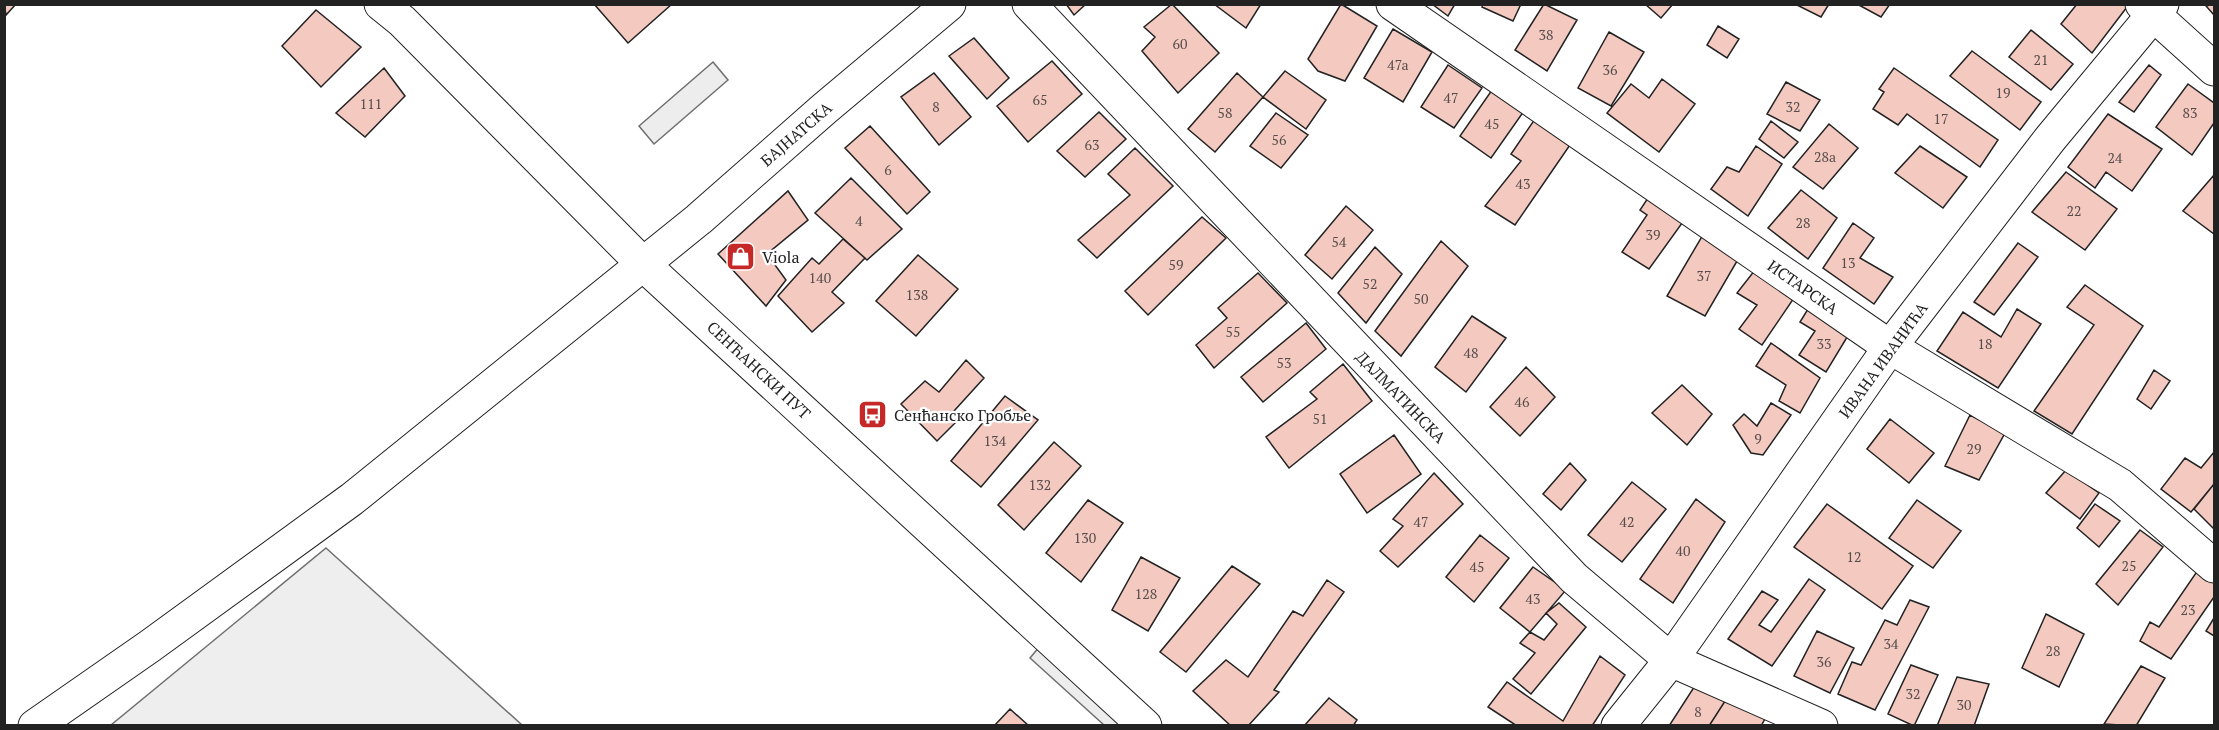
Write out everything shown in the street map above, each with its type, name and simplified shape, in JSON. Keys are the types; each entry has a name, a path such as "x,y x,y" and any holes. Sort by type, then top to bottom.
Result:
{"street":[{"name":"СЕНЋАНСКИ ПУТ","path":"381,4 402,21 644,264 1145,726"},
{"name":"БАЈНАТСКА","path":"35,726 150,646 352,499 644,264 949,4"},
{"name":"ДАЛМАТИНСКА","path":"1029,4 1574,578 1671,660 1821,726"},
{"name":"ИСТАРСКА","path":"1393,4 1890,348 2120,485 2214,566"},
{"name":"ИВАНА ИВАНИЋА","path":"1618,726 1671,660 1890,348 2152,8"},
{"path":"2152,8 2214,69"}],"shaded area":[{"path":"713,62 728,80 654,144 639,126"},
{"path":"326,548 522,725 111,725"},
{"path":"1045,640 1137,725 1104,725 1030,658"}],"building":[{"path":"4,4 16,4 6,15"},
{"path":"594,4 672,4 628,43"},
{"path":"1066,4 1086,4 1074,15"},
{"path":"1172,4 1219,53 1178,93 1142,51 1155,37 1144,27"},
{"path":"1214,4 1261,4 1246,28"},
{"path":"1341,4 1377,26 1345,81 1318,71 1308,59"},
{"path":"1432,4 1455,4 1448,16"},
{"path":"1483,4 1521,4 1513,21 1482,7"},
{"path":"1544,4 1577,20 1547,71 1515,50"},
{"path":"1645,4 1673,4 1661,18"},
{"path":"1795,4 1829,4 1821,17"},
{"path":"1857,4 1890,4 1881,17"},
{"path":"2077,4 2124,4 2127,7 2092,53 2061,24"},
{"path":"2214,4 2214,15 2206,6"},
{"path":"316,10 361,47 321,87 282,46"},
{"path":"1718,26 1739,39 1727,58 1707,45"},
{"path":"1393,29 1432,52 1403,102 1364,78"},
{"path":"2031,30 2073,64 2051,90 2009,57"},
{"path":"1609,32 1644,52 1611,106 1578,88"},
{"path":"974,38 1009,78 987,99 949,56"},
{"path":"1972,51 2041,102 2020,130 1950,76"},
{"path":"1052,61 1082,94 1028,142 997,106"},
{"path":"1448,65 1482,88 1454,128 1421,107"},
{"path":"2149,65 2161,75 2134,112 2119,102"},
{"path":"384,68 405,96 365,137 336,113"},
{"path":"1894,68 1998,140 1980,167 1907,114 1898,125 1873,109 1884,92 1879,89"},
{"path":"1285,71 1326,100 1306,129 1263,97"},
{"path":"934,73 971,117 939,145 901,97"},
{"path":"1237,73 1263,97 1215,152 1188,129"},
{"path":"1662,79 1695,104 1659,152 1607,113 1631,84 1649,98"},
{"path":"1786,82 1820,100 1800,131 1767,114"},
{"path":"2188,84 2214,103 2214,123 2192,155 2156,127"},
{"path":"1492,90 1524,111 1491,158 1460,136"},
{"path":"1099,112 1126,139 1085,177 1057,151"},
{"path":"1276,113 1308,135 1281,168 1250,146"},
{"path":"2108,114 2162,149 2132,191 2106,172 2095,188 2068,167"},
{"path":"1535,119 1572,142 1515,225 1485,206 1521,161 1511,154"},
{"path":"1771,121 1798,142 1784,158 1759,139"},
{"path":"1829,124 1858,148 1823,189 1793,167"},
{"path":"870,126 930,192 907,214 845,148"},
{"path":"1756,146 1782,164 1748,216 1711,189 1727,167 1739,172"},
{"path":"1920,146 1967,177 1943,208 1895,173"},
{"path":"1135,148 1173,186 1097,258 1078,240 1130,195 1108,174"},
{"path":"2066,172 2117,209 2085,250 2032,212"},
{"path":"2214,175 2214,234 2183,211"},
{"path":"851,178 902,229 867,260 815,213"},
{"path":"1801,190 1837,218 1808,259 1768,228"},
{"path":"788,191 808,220 767,254 786,280 766,306 718,254"},
{"path":"1650,195 1685,219 1649,269 1622,252 1647,215 1640,210"},
{"path":"1346,206 1373,230 1332,279 1305,255"},
{"path":"1202,217 1226,238 1148,315 1125,291"},
{"path":"1853,223 1874,238 1860,258 1893,277 1874,304 1823,268"},
{"path":"1704,233 1740,256 1705,316 1667,296"},
{"path":"843,239 865,258 832,292 844,303 812,332 778,296 812,258 819,264"},
{"path":"1441,241 1468,266 1401,356 1375,331"},
{"path":"2018,243 2038,257 1994,315 1974,302"},
{"path":"1375,247 1402,274 1366,323 1338,293"},
{"path":"918,255 958,289 916,336 876,301"},
{"path":"1755,270 1796,295 1762,345 1739,329 1757,305 1737,293"},
{"path":"1258,273 1287,303 1214,368 1196,345 1227,318 1218,308"},
{"path":"2085,285 2143,326 2072,434 2034,411 2094,325 2067,307"},
{"path":"1808,309 1849,334 1826,372 1799,355 1815,331 1800,322"},
{"path":"2017,309 2041,324 1998,388 1937,351 1963,312 2001,337"},
{"path":"1472,316 1506,338 1466,392 1435,367"},
{"path":"1306,323 1326,349 1263,402 1241,377"},
{"path":"1771,343 1820,378 1800,413 1779,401 1786,385 1756,366"},
{"path":"966,360 984,378 954,411 960,418 937,441 901,404 925,381 939,392"},
{"path":"1343,364 1372,401 1289,468 1266,437 1317,399 1310,392"},
{"path":"1526,367 1555,397 1520,436 1490,407"},
{"path":"2154,370 2170,381 2151,409 2137,399"},
{"path":"1682,385 1712,414 1687,445 1652,413"},
{"path":"1005,396 1038,420 981,487 951,461"},
{"path":"1771,403 1791,415 1763,455 1751,453 1733,425 1744,414 1757,426"},
{"path":"1970,415 2005,433 1979,480 1945,466"},
{"path":"1890,419 1934,453 1909,483 1867,449"},
{"path":"1394,435 1421,474 1367,513 1340,474"},
{"path":"1054,442 1081,466 1024,530 998,505"},
{"path":"2214,452 2214,484 2191,512 2161,489 2185,458 2201,468"},
{"path":"1570,463 1586,480 1561,510 1543,494"},
{"path":"2066,470 2099,493 2080,519 2046,493"},
{"path":"1434,473 1463,504 1398,567 1380,551 1403,526 1393,519"},
{"path":"1632,482 1666,509 1622,562 1588,535"},
{"path":"2214,484 2214,529 2194,509"},
{"path":"1696,499 1725,522 1673,603 1640,579"},
{"path":"1088,500 1123,523 1081,582 1046,553"},
{"path":"1917,500 1961,531 1933,568 1889,538"},
{"path":"1827,504 1913,566 1882,609 1794,547"},
{"path":"2095,504 2120,521 2099,547 2077,528"},
{"path":"2140,530 2163,547 2118,605 2096,584"},
{"path":"1480,535 1509,558 1474,602 1446,577"},
{"path":"1141,557 1180,578 1148,631 1112,610"},
{"path":"1232,566 1260,584 1186,672 1160,652"},
{"path":"1533,567 1566,590 1530,632 1500,608"},
{"path":"2198,570 2214,582 2214,597 2171,659 2140,641 2150,622 2159,627"},
{"path":"1809,579 1825,590 1772,666 1728,639 1762,591 1778,600 1759,625 1771,632"},
{"path":"1327,580 1344,592 1274,690 1279,692 1248,726 1231,726 1193,691 1226,660 1248,677 1293,611 1303,616"},
{"path":"1910,600 1929,607 1875,710 1838,694 1852,662 1861,665 1885,620 1897,625"},
{"path":"1559,603 1586,627 1531,694 1513,679 1535,653 1520,643 1530,632 1544,640 1557,624 1546,613"},
{"path":"2046,614 2084,634 2059,687 2022,668"},
{"path":"2214,618 2214,636 2206,631"},
{"path":"1817,631 1854,648 1830,693 1794,676"},
{"path":"1600,656 1625,675 1592,726 1517,726 1488,707 1507,682 1563,721"},
{"path":"1911,665 1938,675 1914,726 1888,714"},
{"path":"2141,666 2165,678 2136,726 2104,724"},
{"path":"1957,677 1989,684 1974,726 1937,726"},
{"path":"1698,681 1727,698 1709,726 1669,726"},
{"path":"1329,698 1357,720 1353,726 1304,726"},
{"path":"1727,698 1766,717 1761,726 1709,726"},
{"path":"1010,709 1029,726 994,726"}],"place":[{"name":"Viola","path":"741,257"},
{"name":"Сенћанско Гробље","path":"873,415"}]}
